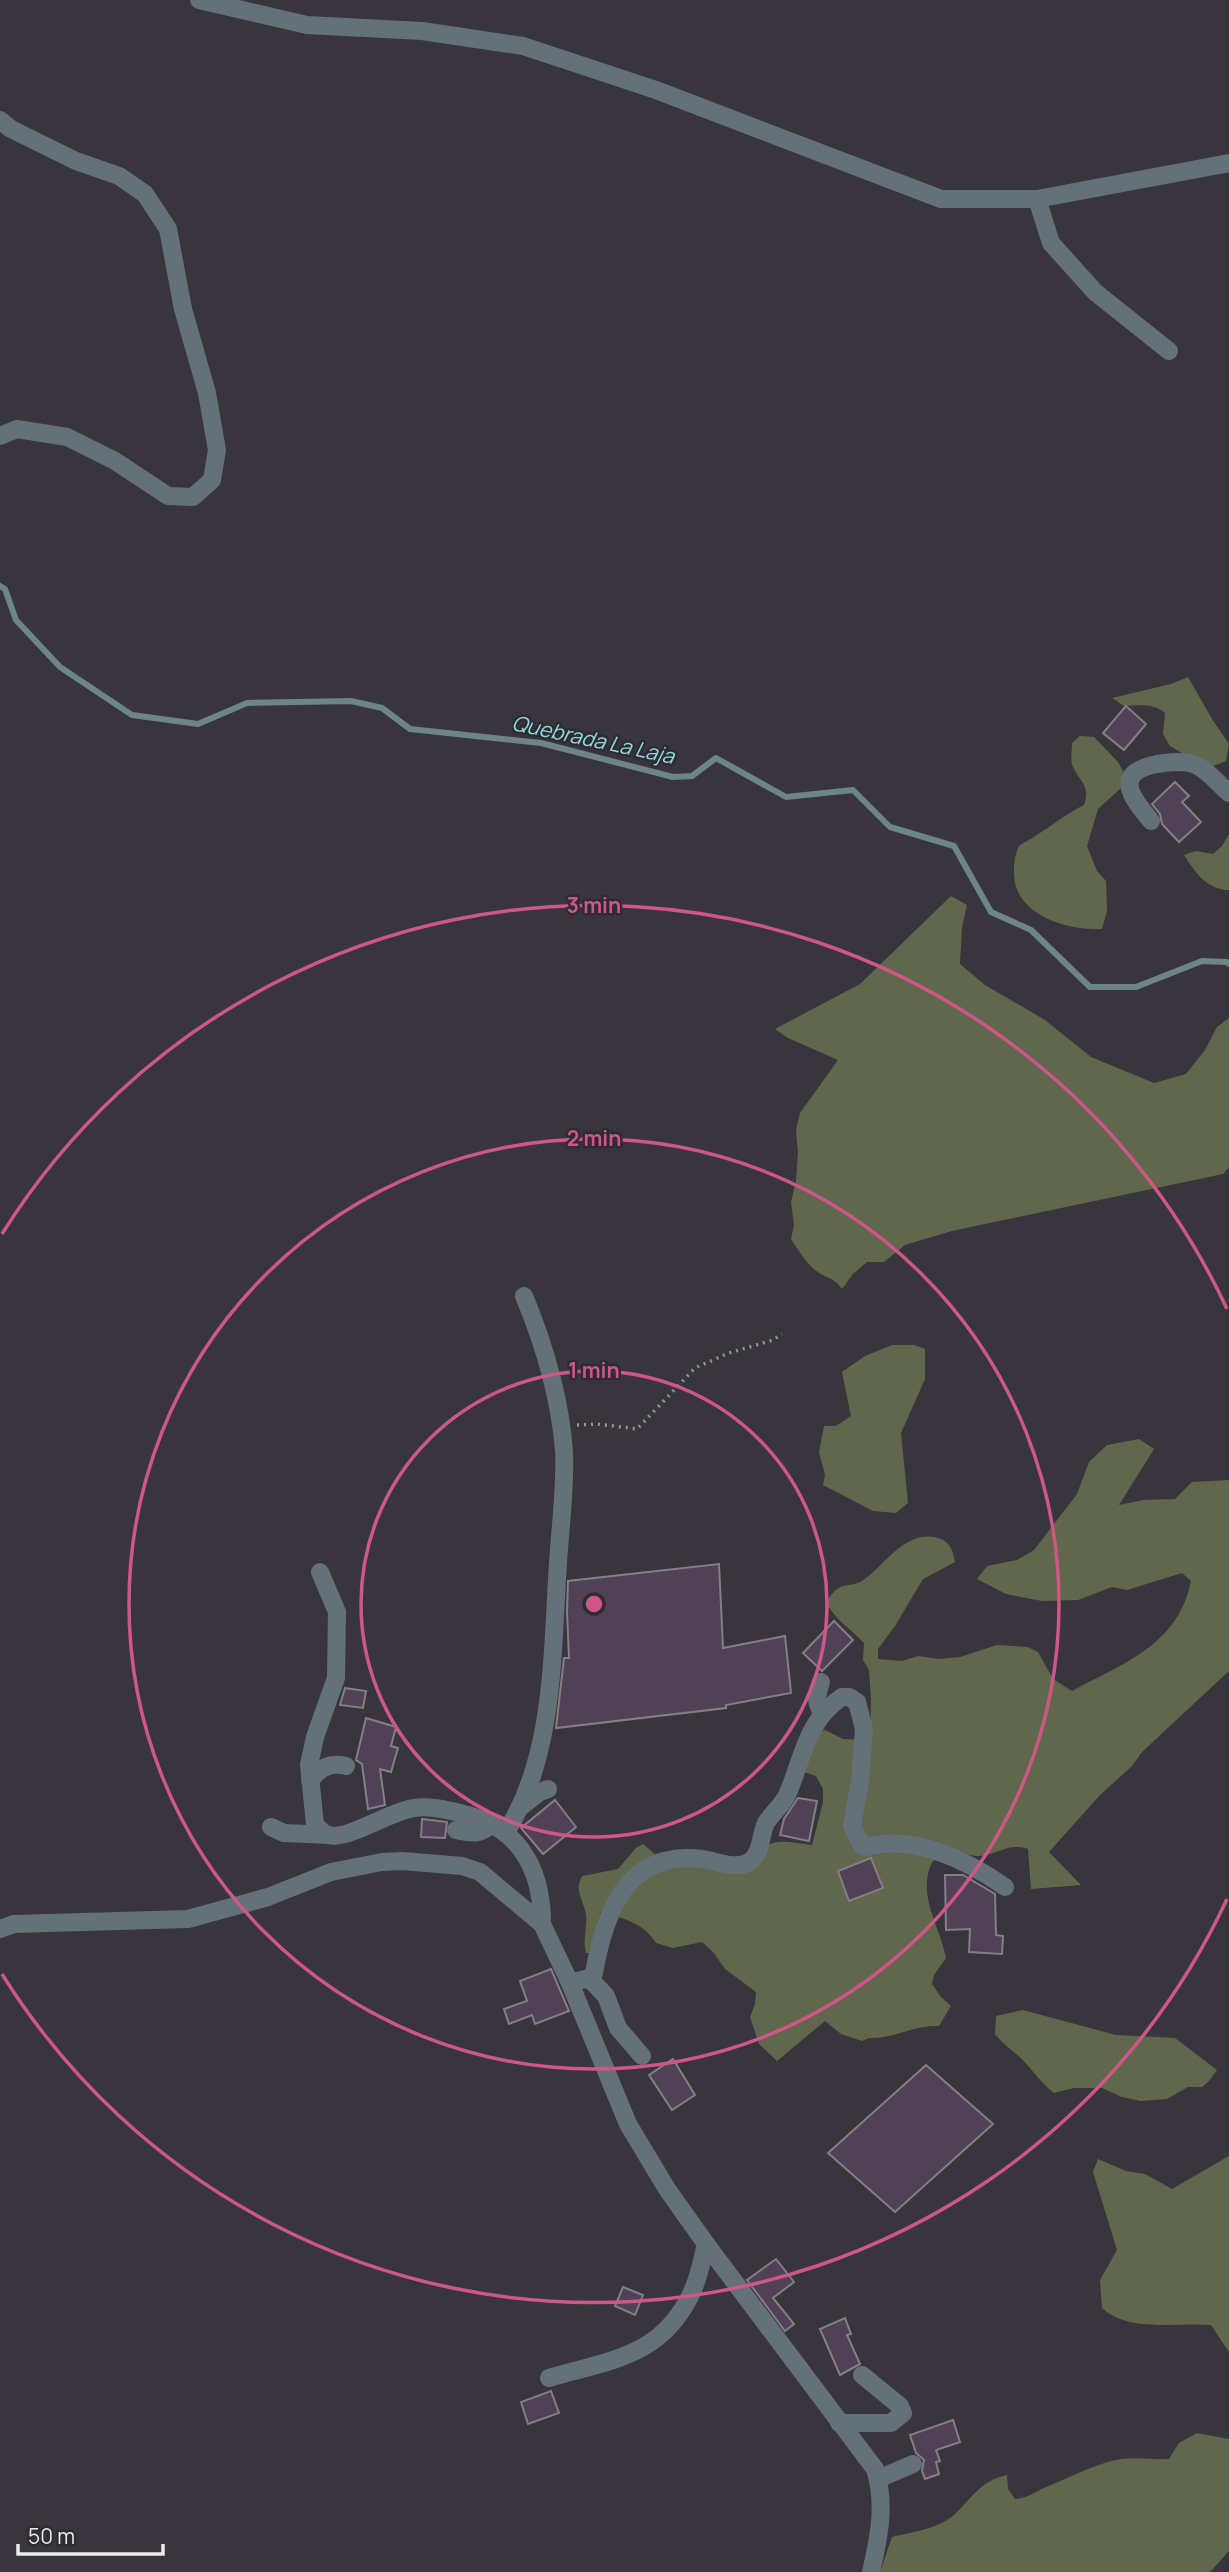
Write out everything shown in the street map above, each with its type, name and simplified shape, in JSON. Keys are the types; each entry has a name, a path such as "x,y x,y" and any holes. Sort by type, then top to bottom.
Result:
{"street":[{"path":"199,0 307,25 422,31 523,46 656,90 942,199 1037,199 1229,163"},
{"path":"0,120 11,129 76,161 119,176 145,194 168,229 183,309 207,393 217,450 212,480 193,497 168,496 115,461 67,437 17,429 0,436"},
{"path":"1037,199 1052,243 1095,292 1168,351"},
{"path":"1151,821 1130,791 1130,778 1134,771 1144,767 1186,762 1197,765 1229,793"},
{"path":"522,1806 549,1701 564,1454 561,1428 542,1346 524,1296"},
{"path":"320,1572 337,1612 336,1678 313,1745 309,1765 315,1825 329,1835"},
{"path":"821,1682 816,1699 817,1706 824,1713"},
{"path":"570,1983 589,1978 594,1973 607,1917 638,1872 649,1866 685,1858 740,1865 750,1861 757,1852 767,1822 788,1794 807,1741 824,1713 842,1697 849,1697 857,1702 864,1729 860,1781 852,1826 861,1845 866,1847 883,1842 919,1847 979,1869 1005,1887"},
{"path":"310,1780 322,1768 337,1764 346,1766"},
{"path":"456,1830 478,1833 499,1827 540,1792 548,1789"},
{"path":"271,1827 284,1833 353,1833 400,1811 421,1807 469,1815 499,1827 531,1865 541,1896 542,1924 570,1983 628,2124 667,2189 706,2244 875,2469 881,2490 881,2527 871,2572"},
{"path":"0,1929 14,1924 188,1919 268,1897 331,1872 402,1861 462,1866 480,1871 542,1924"},
{"path":"589,1978 606,1996 618,2028 642,2056"},
{"path":"549,2378 637,2352 657,2339 679,2315 693,2290 706,2244"},
{"path":"839,2423 891,2423 903,2413 900,2406 862,2375"},
{"path":"878,2479 913,2464"}],"path":[{"path":"561,1428 597,1424 637,1429 695,1368 782,1334"}],"green space":[{"path":"1188,677 1229,744 1226,761 1208,768 1170,746 1163,734 1165,713 1161,710 1146,705 1124,706 1112,698 1171,684"},
{"path":"1080,736 1094,737 1118,762 1124,773 1121,788 1098,809 1087,846 1097,871 1106,881 1107,911 1102,929 1058,923 1031,909 1016,886 1014,871 1020,845 1084,805 1084,784 1071,759 1072,743"},
{"path":"1229,834 1229,890 1208,883 1197,874 1184,855 1196,851 1213,854"},
{"path":"951,896 967,905 962,927 960,964 985,985 1045,1020 1091,1057 1154,1083 1186,1074 1205,1050 1217,1027 1229,1018 1229,1167 1223,1174 952,1231 905,1245 884,1262 867,1262 853,1274 842,1289 836,1282 811,1267 791,1239 794,1225 791,1202 798,1152 796,1130 800,1113 838,1060 788,1038 775,1029 860,984"},
{"path":"892,1345 914,1345 925,1349 925,1379 901,1433 908,1503 896,1513 873,1511 823,1485 825,1475 819,1452 824,1426 836,1426 851,1416 842,1372 865,1356"},
{"path":"1139,1439 1154,1449 1119,1505 1143,1500 1175,1499 1192,1482 1229,1480 1229,1671 1142,1752 1132,1766 1100,1795 1049,1852 1081,1885 1031,1889 1028,1849 1021,1847 978,1856 944,1846 930,1867 927,1881 929,1904 946,1958 934,1975 932,1984 951,2006 939,2026 862,2041 841,2034 825,2021 777,2061 759,2044 750,2017 756,1992 725,1969 702,1942 673,1948 656,1943 639,1926 601,1912 591,1953 586,1953 586,1914 579,1891 582,1876 618,1869 636,1848 643,1844 669,1866 743,1868 760,1851 773,1843 812,1845 823,1802 823,1789 816,1776 804,1772 818,1732 825,1730 843,1739 870,1740 871,1700 869,1670 863,1660 864,1643 838,1619 826,1602 839,1587 862,1581 906,1543 926,1537 942,1539 950,1547 955,1562 923,1579 878,1649 878,1659 902,1661 918,1656 939,1659 960,1657 997,1645 1028,1647 1038,1652 1053,1679 1072,1691 1129,1661 1161,1637 1184,1603 1191,1581 1182,1573 1127,1590 1112,1587 1078,1600 1042,1601 1006,1594 977,1579 987,1566 1017,1560 1034,1550 1077,1494 1089,1462 1107,1445"},
{"path":"1023,2010 1116,2035 1175,2038 1217,2070 1202,2087 1188,2087 1167,2099 1141,2101 1122,2097 1102,2088 1074,2088 1054,2093 995,2034 996,2016"},
{"path":"1229,2156 1229,2352 1211,2325 1140,2324 1113,2316 1102,2308 1100,2280 1117,2250 1093,2172 1098,2159 1126,2171 1145,2174 1172,2189"},
{"path":"1197,2433 1229,2439 1229,2551 1210,2572 880,2572 892,2537 925,2529 949,2519 990,2481 1007,2475 1008,2489 1015,2499 1020,2498 1100,2464 1131,2458 1169,2459 1179,2443"}],"building":[{"path":"1126,706 1146,724 1124,750 1103,733"},
{"path":"1175,782 1189,796 1182,802 1201,822 1179,842 1162,824 1160,814 1152,804"},
{"path":"719,1564 723,1648 785,1636 791,1693 726,1705 726,1708 556,1728 564,1658 569,1658 568,1581"},
{"path":"834,1621 853,1640 822,1671 803,1653"},
{"path":"345,1688 366,1691 363,1708 340,1705"},
{"path":"366,1718 396,1727 391,1746 398,1748 391,1772 380,1769 385,1805 368,1809 362,1764 356,1760"},
{"path":"798,1798 817,1801 809,1841 780,1835 784,1819"},
{"path":"555,1800 576,1827 543,1854 521,1828"},
{"path":"422,1819 447,1822 445,1838 421,1837"},
{"path":"871,1858 883,1888 849,1901 838,1871"},
{"path":"945,1875 963,1875 995,1894 996,1935 1003,1936 1002,1954 969,1952 970,1929 946,1930"},
{"path":"551,1969 569,2011 535,2024 532,2015 509,2024 504,2009 527,2001 520,1981"},
{"path":"673,2059 695,2095 672,2110 649,2075"},
{"path":"926,2065 993,2124 895,2212 828,2153"},
{"path":"776,2259 794,2282 773,2298 794,2324 785,2331 747,2280"},
{"path":"623,2287 643,2295 635,2315 615,2306"},
{"path":"845,2318 851,2334 847,2335 860,2364 840,2375 820,2329"},
{"path":"551,2391 559,2413 528,2424 521,2402"},
{"path":"953,2420 960,2442 936,2450 940,2461 936,2462 939,2474 925,2479 922,2471 924,2460 916,2453 910,2435"}],"waterway":[{"name":"Quebrada La Laja","path":"0,586 5,589 16,620 60,667 132,715 198,724 247,703 351,701 382,708 410,729 541,743 673,777 692,776 716,758 786,797 853,790 890,827 954,846 991,912 1031,930 1090,987 1136,987 1202,961 1229,964"}]}
